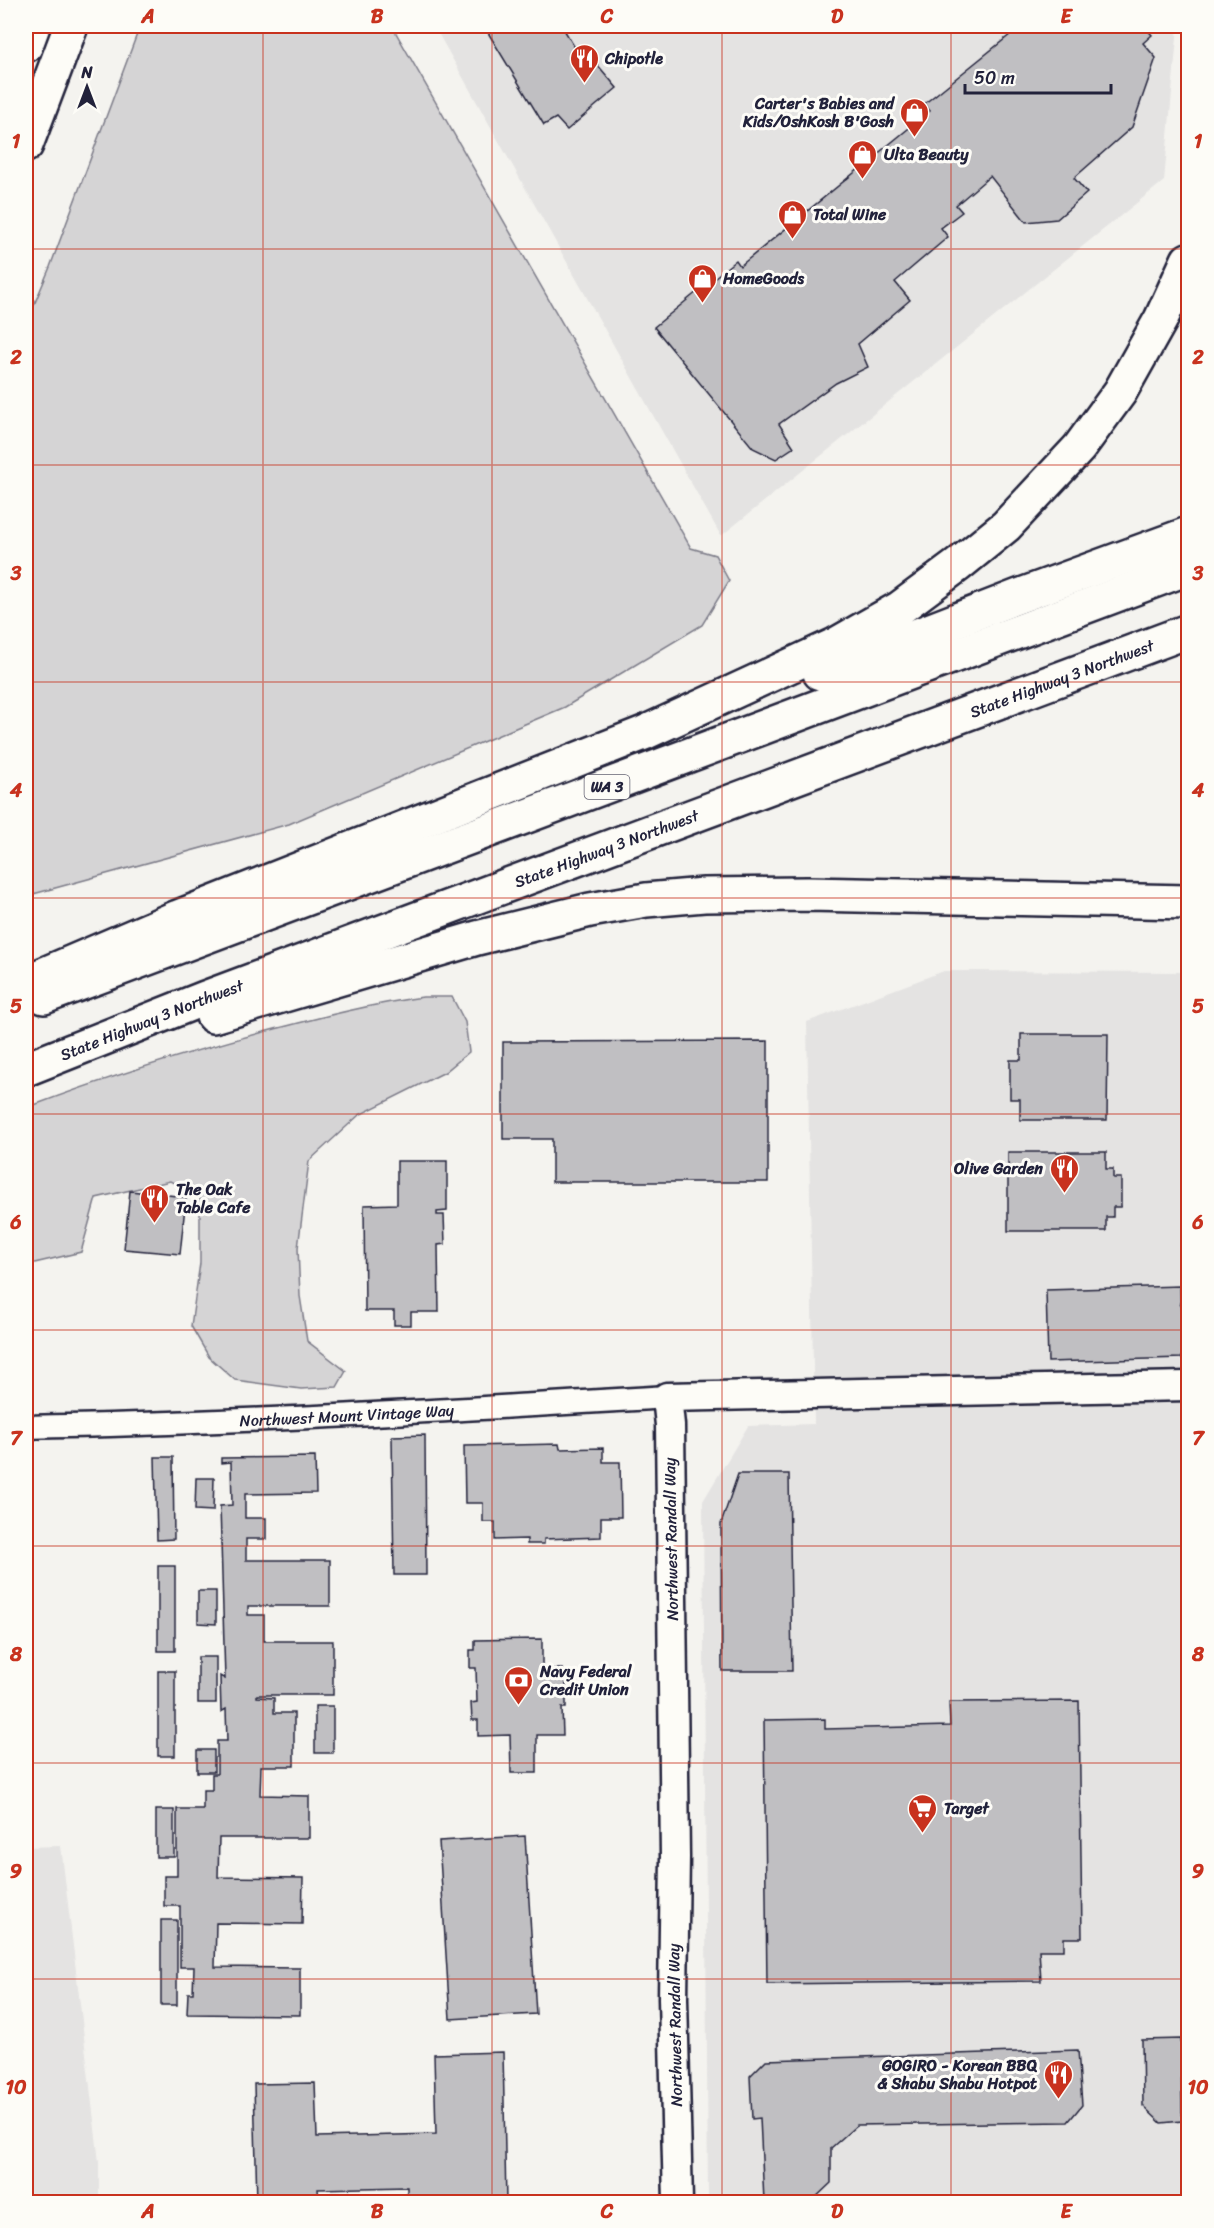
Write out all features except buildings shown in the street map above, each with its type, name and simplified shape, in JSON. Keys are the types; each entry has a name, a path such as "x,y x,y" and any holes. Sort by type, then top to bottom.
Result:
{"main road":[{"path":"26,45 33,26"},
{"path":"26,145 71,26"},
{"path":"26,982 178,917 644,733 818,654 900,608 1006,526 1079,448 1120,392 1161,319 1188,260"},
{"path":"644,733 692,719 819,673 1188,534"},
{"name":"WA 3","path":"26,1004 1188,568"},
{"name":"State Highway 3 Northwest","path":"36,1065 215,994 1188,631"},
{"path":"36,1065 260,1003 477,938 590,910 646,900 704,895 808,894 1188,902"}],"street":[{"path":"668,1397 1188,1386"},
{"name":"Northwest Mount Vintage Way","path":"26,1427 183,1423 668,1397"},
{"name":"Northwest Randall Way","path":"668,1397 674,1726 673,1998 678,2202"}],"shaded area":[{"path":"140,26 392,26 691,548 715,555 729,581 702,625 565,707 289,824 26,896 26,324 50,267"},
{"path":"434,26 1178,26 1164,181 721,536"},
{"path":"944,971 1185,972 1188,1410 1188,2202 708,2202 703,1501 748,1426 814,1424 807,1022"},
{"path":"423,997 452,997 465,1022 469,1052 445,1072 359,1115 309,1161 298,1248 300,1296 307,1341 346,1371 337,1387 301,1389 235,1380 209,1357 191,1326 200,1263 200,1196 170,1181 96,1198 81,1252 26,1265 26,1108 118,1075 244,1037 348,1011"},
{"path":"61,1846 99,2162 99,2202 26,2202 26,1847"}],"place":[{"name":"Chipotle","path":"584,84"},
{"name":"Carter's Babies and Kids/OshKosh B'Gosh","path":"915,138"},
{"name":"Ulta Beauty","path":"863,180"},
{"name":"Total Wine","path":"792,240"},
{"name":"HomeGoods","path":"702,304"},
{"name":"Olive Garden","path":"1064,1194"},
{"name":"The Oak Table Cafe","path":"155,1224"},
{"name":"Navy Federal Credit Union","path":"519,1706"},
{"name":"Target","path":"923,1834"},
{"name":"GOGIRO - Korean BBQ & Shabu Shabu Hotpot","path":"1058,2100"}]}
